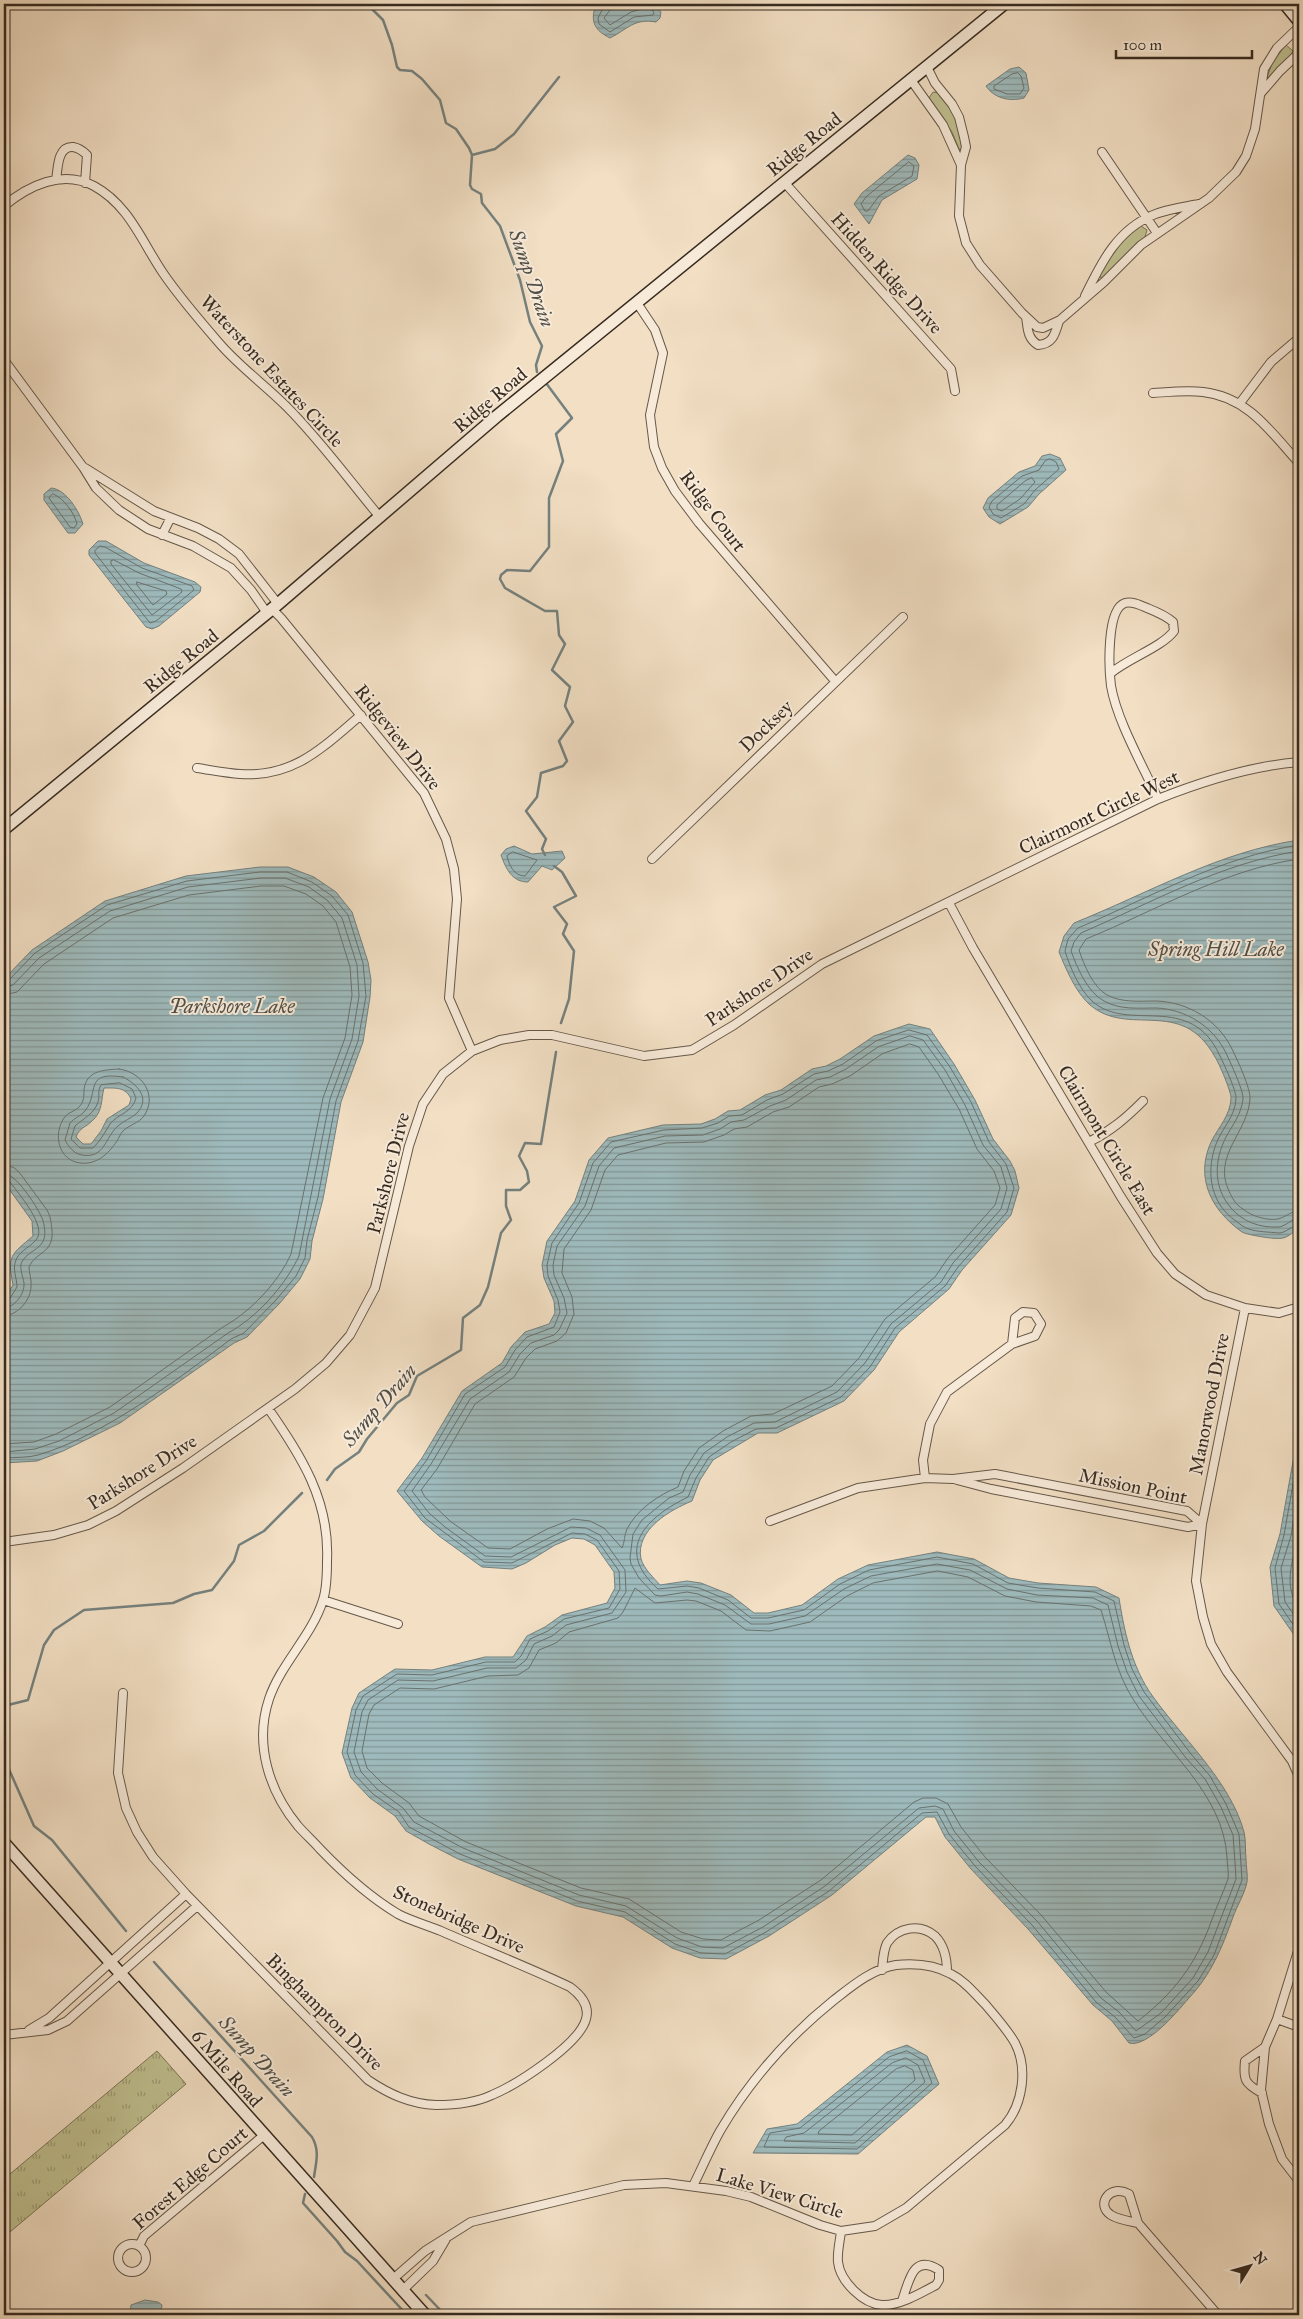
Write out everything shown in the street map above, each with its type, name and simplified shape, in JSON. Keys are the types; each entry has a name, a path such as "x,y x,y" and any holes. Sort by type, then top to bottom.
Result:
{"street":[{"name":"Ridge Road","path":"4,829 272,609 497,416 1004,4"},
{"path":"1285,4 1299,21"},
{"path":"927,67 935,83 952,104 959,117 966,147 961,165 959,216 966,243 980,265 1026,317 1037,326 1043,328 1060,320 1104,282 1142,245 1200,204 1236,172 1246,156 1255,130 1261,93 1261,79 1264,69 1277,48 1299,27"},
{"path":"1261,93 1299,53"},
{"path":"911,80 944,125 961,165"},
{"path":"56,180 60,156 64,150 71,147 83,151 87,155 85,183"},
{"path":"1102,152 1157,233"},
{"name":"Waterstone Estates Circle","path":"4,206 21,192 37,183 56,180 85,183 108,195 123,208 165,276 221,345 297,417 379,516"},
{"name":"Hidden Ridge Drive","path":"784,182 951,369 955,391"},
{"path":"1084,298 1104,258 1114,244 1135,225 1147,218 1167,211 1200,204"},
{"name":"Ridge Court","path":"637,303 654,330 663,353 650,415 654,447 662,468 676,494 699,523 836,681"},
{"path":"1026,317 1028,335 1038,345 1050,342 1054,337 1060,320"},
{"path":"1240,403 1271,362 1299,338"},
{"path":"4,360 83,467 96,488 118,510 135,522 162,535 193,546 231,568 272,609"},
{"path":"1153,393 1203,392 1240,403 1257,416 1299,463"},
{"path":"83,467 149,508 170,519 198,528 219,539 239,554 272,609"},
{"path":"162,535 170,519"},
{"path":"1111,673 1124,662 1168,639 1174,631 1174,622 1165,615 1134,603 1125,603 1119,607 1110,632 1111,673 1112,686 1120,716 1158,799"},
{"name":"Ridgeview Drive","path":"272,609 362,715 424,793 446,839 454,869 457,899 449,998 472,1051"},
{"name":"Docksey","path":"652,859 903,617"},
{"path":"197,768 252,775 276,772 294,767 314,754 362,715"},
{"name":"Clairmont Circle West","path":"949,903 1158,799 1214,779 1262,767 1299,762"},
{"name":"Parkshore Drive","path":"4,1542 54,1536 88,1525 116,1511 183,1468 322,1367 350,1335 364,1312 375,1288 417,1117 428,1094 444,1074 472,1051 500,1040 530,1035 552,1035 644,1056 692,1050 734,1025 822,964 949,903"},
{"name":"Clairmont Circle East","path":"949,903 972,948 1121,1197 1157,1253 1175,1274 1206,1295 1245,1308 1279,1314 1299,1307"},
{"path":"1089,1142 1118,1125 1143,1101"},
{"name":"Manorwood Drive","path":"1245,1308 1202,1524 1196,1581 1202,1617 1211,1644 1227,1672 1292,1761 1299,1778"},
{"path":"926,1478 923,1460 930,1424 948,1392 1012,1344 1031,1338 1038,1333 1040,1321 1034,1313 1023,1312 1015,1318 1012,1344"},
{"name":"Stonebridge Drive","path":"268,1408 306,1468 323,1507 328,1546 323,1600 305,1637 276,1682 268,1701 262,1738 264,1753 276,1794 299,1827 341,1872 371,1896 400,1915 570,1988 583,2000 587,2010 586,2019"},
{"name":"Mission Point","path":"770,1520 858,1488 926,1478 953,1479 995,1474 1187,1511 1202,1524"},
{"name":"Mission Point","path":"953,1479 991,1489 1188,1527 1202,1524"},
{"path":"323,1600 398,1624"},
{"name":"Binghampton Drive","path":"123,1693 118,1774 126,1808 137,1832 153,1857 197,1906 357,2072 382,2089 405,2100 435,2105 465,2103 490,2096 531,2074 574,2036 586,2019"},
{"name":"6 Mile Road","path":"4,1843 263,2136 425,2315"},
{"path":"28,2031 49,2018 186,1894"},
{"path":"4,2035 48,2030 66,2021 197,1906"},
{"path":"882,1970 887,1944 894,1935 907,1928 921,1928 935,1936 947,1959 947,1972"},
{"path":"1299,1948 1277,2019 1265,2047 1262,2093 1269,2124 1282,2160 1299,2181"},
{"name":"Lake View Circle","path":"393,2279 425,2251 471,2222 624,2185 666,2183 726,2191 751,2198 811,2222 841,2231 875,2226 906,2208 1005,2125 1014,2115 1022,2078 1022,2064 1015,2044 997,2018 964,1982 947,1972 934,1967 915,1964 895,1966 871,1974 849,1988 824,2008 801,2028 766,2064 719,2132 693,2186"},
{"path":"1277,2019 1299,2027"},
{"path":"1262,2093 1250,2086 1243,2076 1245,2060 1265,2047"},
{"name":"Forest Edge Court","path":"139,2246 144,2236 263,2136"},
{"path":"1138,2223 1110,2215 1104,2204 1107,2196 1113,2191 1123,2191 1128,2194 1133,2202 1138,2223 1218,2315"},
{"path":"841,2231 838,2261 842,2278 857,2294 880,2305 902,2301 936,2285 939,2280 939,2270 930,2264 922,2264 914,2270 902,2301"},
{"name":"Lake View Circle","path":"403,2290 432,2261 449,2235"}],"green space":[{"path":"1286,45 1293,51 1291,55 1266,80 1273,61"},
{"path":"933,92 939,93 956,120 961,135 962,150 959,149 952,132 929,98"},
{"path":"1141,226 1147,230 1145,237 1102,278 1100,277 1101,270 1109,255 1121,242"},
{"path":"157,2051 186,2084 4,2237 4,2179"}],"water":[{"path":"604,4 651,4 661,12 660,18 656,22 648,21 631,25 610,38 596,28 593,16 594,11"},
{"path":"1019,67 1026,73 1029,90 1024,98 1013,100 1002,98 993,94 986,86 1010,69"},
{"path":"908,155 915,158 919,165 917,179 882,200 869,224 854,204 862,193"},
{"path":"1050,454 1060,458 1066,470 1039,494 1028,507 1000,524 989,517 983,508 988,498 1019,472 1035,466 1042,456"},
{"path":"51,488 57,489 67,496 78,513 83,524 75,533 68,533 44,500 44,494"},
{"path":"98,541 106,541 144,563 195,582 201,587 200,592 159,626 152,629 146,627 89,555 89,550"},
{"name":"Spring Hill Lake","path":"1299,840 1299,1228 1285,1237 1275,1238 1242,1232 1222,1214 1209,1192 1205,1180 1207,1154 1212,1140 1226,1116 1231,1096 1215,1057 1201,1038 1186,1027 1170,1022 1120,1018 1104,1014 1089,1004 1079,993 1059,952 1064,936 1074,923 1212,864 1269,846"},
{"path":"514,846 532,854 562,851 565,858 552,870 542,866 528,882 522,881 510,874 501,855 506,849"},
{"name":"Parkshore Lake","path":"260,867 288,867 314,877 336,892 352,912 368,962 371,980 370,997 363,1042 341,1102 323,1199 312,1241 310,1259 300,1279 247,1337 234,1343 120,1423 63,1451 37,1461 4,1463 4,1300 13,1285 10,1267 12,1256 33,1236 32,1221 4,1182 4,979 32,950 105,901 186,876","holes":["104,1088 120,1089 126,1092 131,1099 129,1105 107,1119 91,1144 83,1144 76,1137 81,1129 98,1114"]},
{"path":"909,1024 930,1029 954,1064 975,1100 993,1139 1010,1161 1015,1171 1019,1188 1011,1215 962,1270 949,1289 899,1332 874,1370 844,1401 777,1433 758,1433 713,1460 700,1480 692,1501 656,1522 649,1530 643,1539 641,1559 647,1570 660,1585 687,1581 701,1583 731,1595 754,1613 768,1613 802,1605 838,1579 868,1565 937,1552 974,1559 1009,1578 1038,1583 1096,1587 1119,1598 1129,1646 1137,1669 1149,1691 1216,1776 1237,1813 1245,1835 1247,1876 1245,1891 1225,1940 1209,1971 1196,1990 1161,2028 1153,2035 1136,2043 1129,2043 1112,2021 1093,2005 1028,1929 971,1869 945,1837 935,1817 926,1817 832,1895 769,1936 726,1959 700,1958 672,1948 623,1917 576,1906 458,1859 406,1831 395,1816 370,1798 351,1778 342,1753 352,1708 359,1693 395,1669 432,1670 485,1657 513,1657 527,1636 545,1627 562,1615 607,1603 615,1588 614,1572 595,1545 584,1539 572,1538 555,1545 526,1563 512,1569 482,1567 439,1536 422,1521 397,1491 422,1458 462,1391 502,1363 511,1347 525,1332 549,1324 555,1313 554,1301 544,1278 542,1265 547,1241 575,1201 589,1160 608,1138 663,1125 701,1124 715,1119 728,1111 740,1110 765,1095 781,1090 812,1069 826,1066 840,1059 874,1036"},
{"path":"1299,1428 1299,1642 1274,1606 1270,1567 1280,1534"},
{"path":"907,2045 927,2056 939,2084 858,2154 753,2153 767,2129 797,2124 887,2052"},
{"path":"145,2300 158,2302 162,2305 161,2312 157,2315 130,2315 131,2305"}],"waterway":[{"name":"Sump Drain","path":"367,4 383,20 397,67 400,70 412,71 422,79 440,100 446,123 456,129 469,148 472,155 470,185 472,189 481,194 482,203 500,226 520,280 530,322 542,346 536,365 537,372"},
{"path":"472,155 495,149 514,134 559,77"},
{"name":"Sump Drain","path":"545,855 542,849 546,839 526,811 537,797 541,773 563,766 567,761 559,741 573,722 565,706 570,687 552,670 565,644 559,635 557,611 545,611 505,588 500,579 501,575 507,570 530,571 549,547 549,498 563,461 556,434 572,418 546,383"},
{"name":"Sump Drain","path":"554,866 562,872 576,896 554,907 567,924 563,934 574,951 569,999 561,1023"},
{"name":"Sump Drain","path":"327,1480 335,1469 359,1452 367,1439 397,1403 409,1395 417,1376 461,1350 463,1318 480,1305 488,1287 501,1233 511,1220 506,1206 506,1190 520,1190 529,1182 527,1171 519,1156 525,1143 541,1144 556,1052"},
{"name":"Sump Drain","path":"4,1706 28,1700 44,1645 54,1630 84,1610 173,1603 194,1594 212,1590 234,1561 239,1545 264,1531 302,1493"},
{"name":"Sump Drain","path":"4,1758 34,1826 52,1840 126,1931"},
{"name":"Sump Drain","path":"154,1962 312,2137 317,2152 314,2177"},
{"name":"Sump Drain","path":"305,2194 303,2203 345,2252 357,2261 407,2315"},
{"path":"426,2295 445,2315"}]}
